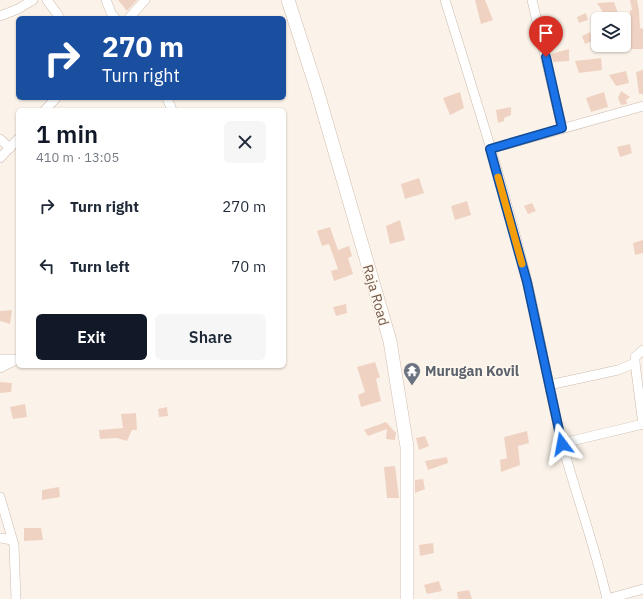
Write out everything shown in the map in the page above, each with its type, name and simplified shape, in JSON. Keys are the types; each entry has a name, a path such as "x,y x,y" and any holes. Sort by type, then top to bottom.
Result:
{"street":[{"path":"0,16 18,9 33,0"},
{"path":"47,0 58,16"},
{"path":"106,0 113,16"},
{"path":"131,16 145,0"},
{"name":"Raja Road","path":"288,0 317,90 390,341 407,447 407,599"},
{"path":"445,0 473,88 527,282 562,444 594,549 607,599 643,589"},
{"path":"532,0 562,128"},
{"path":"47,108 54,100"},
{"path":"490,149 643,106"},
{"path":"0,139 10,148"},
{"path":"0,158 16,141"},
{"path":"562,444 643,425 635,363 635,357 643,350"},
{"path":"0,359 16,359"},
{"path":"0,368 16,360"},
{"path":"549,385 618,370 635,363"},
{"path":"0,497 14,545 16,599"},
{"path":"0,538 12,540"}],"building":[{"path":"118,0 137,0 127,11"},
{"path":"475,0 485,0 493,20 481,24"},
{"path":"630,0 637,0 640,28 643,29 643,49 631,49 630,10 632,10"},
{"path":"614,2 618,12 603,12 597,3"},
{"path":"586,13 588,20 579,23 577,17"},
{"path":"552,21 556,26 547,38 544,26"},
{"path":"590,32 591,41 585,44 582,36"},
{"path":"569,49 569,61 553,62 551,54"},
{"path":"601,58 602,70 579,73 575,61"},
{"path":"643,70 643,94 639,94 636,72"},
{"path":"626,71 629,83 616,86 609,75"},
{"path":"621,91 630,97 626,100 627,104 621,105 618,98"},
{"path":"460,92 464,108 450,115 443,98"},
{"path":"604,92 608,107 591,112 586,98"},
{"path":"511,107 511,115 504,118 504,121 498,123 496,110"},
{"path":"630,144 632,153 620,157 617,147"},
{"path":"419,178 424,193 405,199 401,184"},
{"path":"467,201 471,215 455,220 451,206"},
{"path":"532,203 536,211 528,214 524,206"},
{"path":"400,220 405,240 390,244 386,226"},
{"path":"330,227 338,250 349,246 352,256 348,258 353,274 334,281 331,271 338,269 329,244 322,246 317,231"},
{"path":"643,240 643,253 635,255 633,243"},
{"path":"346,304 347,313 336,316 333,307"},
{"path":"12,310 10,324 0,321 0,311"},
{"path":"375,362 380,377 376,379 381,401 361,407 358,395 365,392 357,367"},
{"path":"0,382 12,383 11,392 0,393"},
{"path":"25,404 27,417 13,419 10,407"},
{"path":"167,407 168,416 159,417 158,409"},
{"path":"136,413 137,430 132,430 127,441 117,438 100,439 99,430 123,428 121,414"},
{"path":"386,422 396,432 395,440 386,439 387,429 368,436 364,430"},
{"path":"527,431 529,443 518,446 520,465 501,472 500,460 507,458 504,437"},
{"path":"425,436 429,446 419,450 416,438"},
{"path":"447,457 448,463 428,470 425,461"},
{"path":"395,466 399,498 387,498 384,467"},
{"path":"423,479 425,489 415,493 415,480"},
{"path":"59,487 60,497 42,500 42,490"},
{"path":"24,528 41,528 43,540 24,541"},
{"path":"433,543 434,553 420,556 419,545"},
{"path":"439,581 442,591 427,594 424,585"},
{"path":"469,590 472,599 458,599 457,592"}],"slow traffic":[{"path":"498,177 522,264"}],"place":[{"name":"Murugan Kovil","path":"412,386"}],"route":[{"path":"546,57 562,128 490,149 527,282 562,444"}]}
